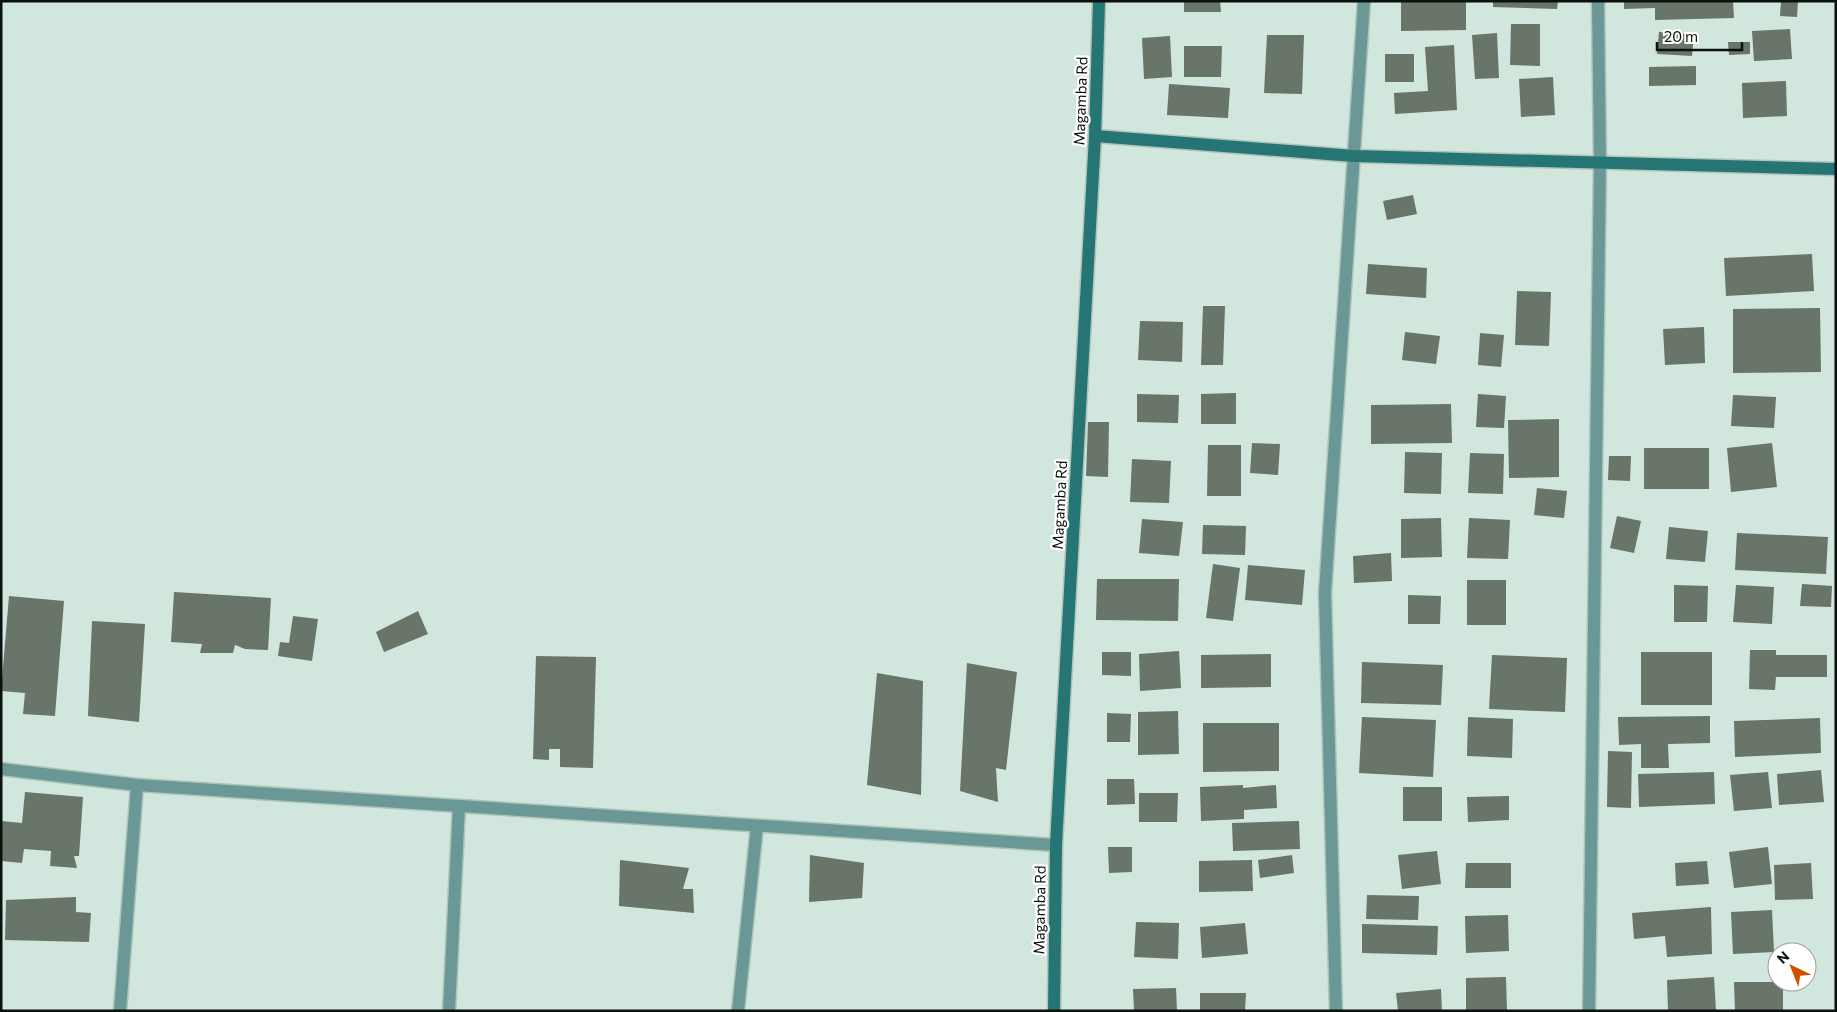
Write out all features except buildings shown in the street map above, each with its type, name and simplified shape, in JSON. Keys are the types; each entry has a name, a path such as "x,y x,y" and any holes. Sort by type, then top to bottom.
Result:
{"street":[{"name":"Magamba Rd","path":"1054,1011 1056,845 1095,136 1098,1"},
{"path":"1336,1011 1325,593 1364,1"},
{"path":"1589,1011 1600,162 1598,1"},
{"path":"1095,136 1354,156 1836,170"},
{"path":"1,769 137,785 1056,845"},
{"path":"120,1011 137,785"},
{"path":"449,1011 459,806"},
{"path":"738,1011 757,826"}]}
